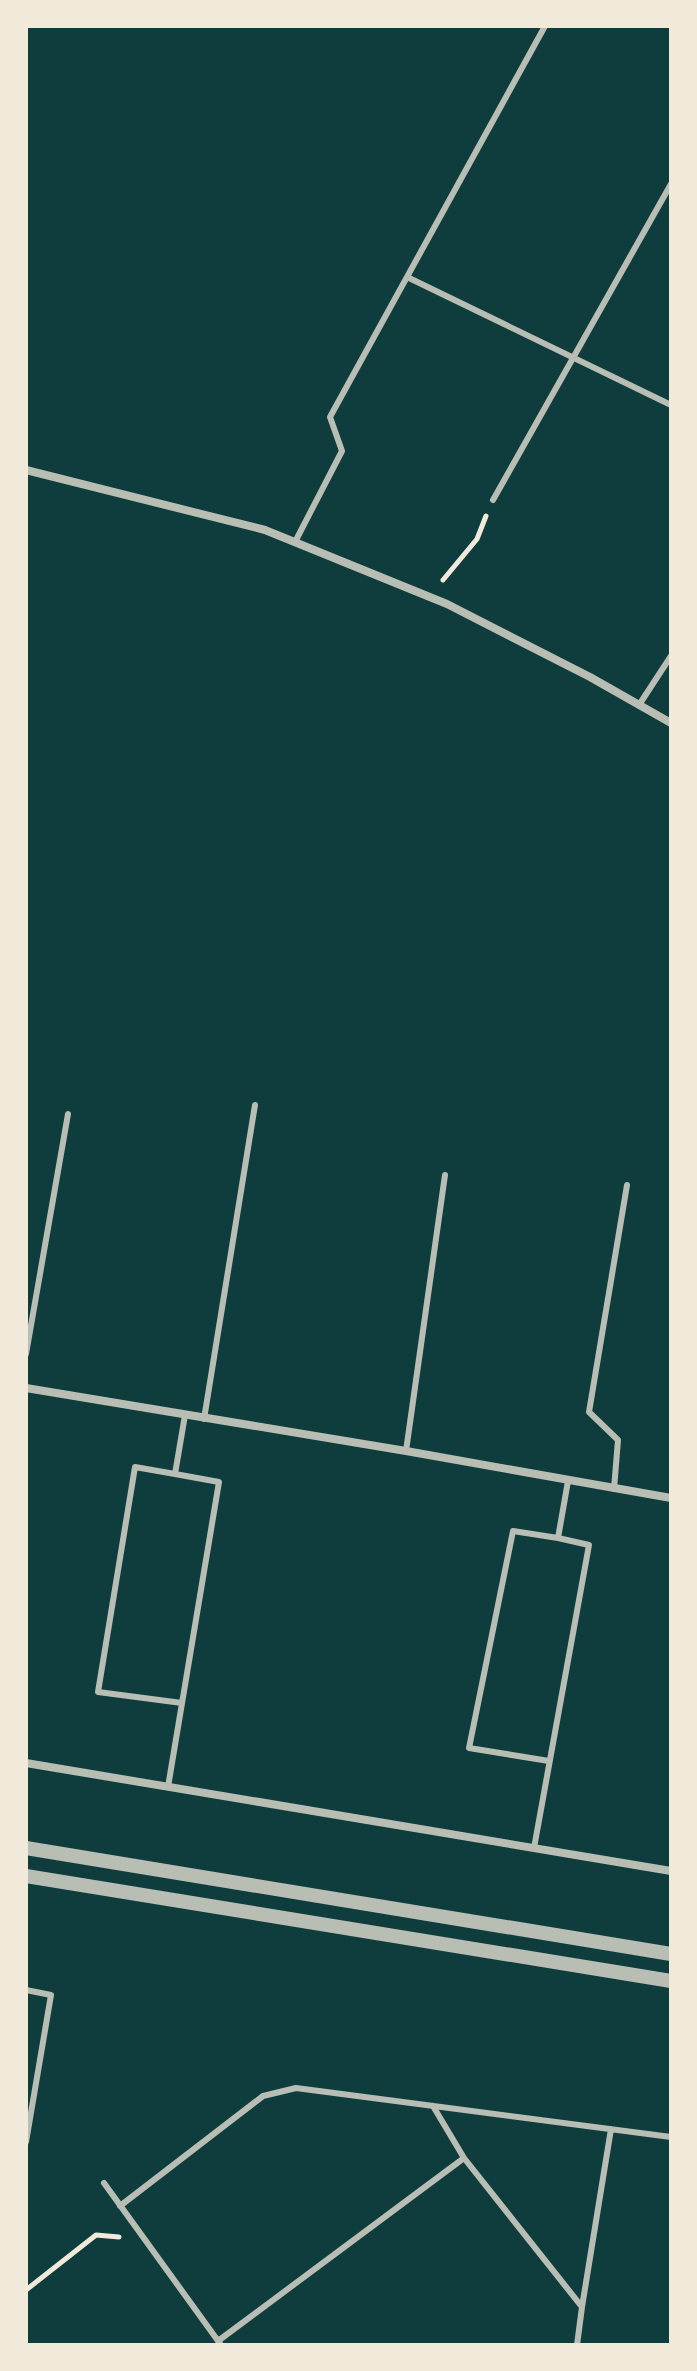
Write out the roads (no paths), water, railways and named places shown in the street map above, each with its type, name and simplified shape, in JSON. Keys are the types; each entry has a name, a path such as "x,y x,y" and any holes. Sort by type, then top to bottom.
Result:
{"street":[{"path":"26,470 265,530 429,597 590,677 671,723"},
{"path":"26,1388 671,1498"},
{"path":"26,1763 671,1871"},
{"path":"26,1848 671,1954"},
{"path":"26,1876 671,1981"}],"lane":[{"path":"295,542 342,451 330,417 545,26"},
{"path":"493,500 671,184"},
{"path":"407,277 671,405"},
{"path":"639,705 671,656"},
{"path":"204,1419 255,1105"},
{"path":"26,1354 68,1114"},
{"path":"406,1451 445,1175"},
{"path":"614,1489 618,1440 589,1412 627,1185"},
{"path":"175,1474 185,1415"},
{"path":"168,1787 219,1482 135,1467 98,1692 182,1703"},
{"path":"558,1538 568,1481"},
{"path":"534,1848 589,1545 513,1531 469,1748 549,1761"},
{"path":"26,1990 51,1995 26,2142"},
{"path":"120,2206 263,2096 296,2088 671,2137"},
{"path":"432,2105 464,2158 582,2307"},
{"path":"577,2345 611,2129"},
{"path":"104,2183 219,2343 464,2158"}]}
